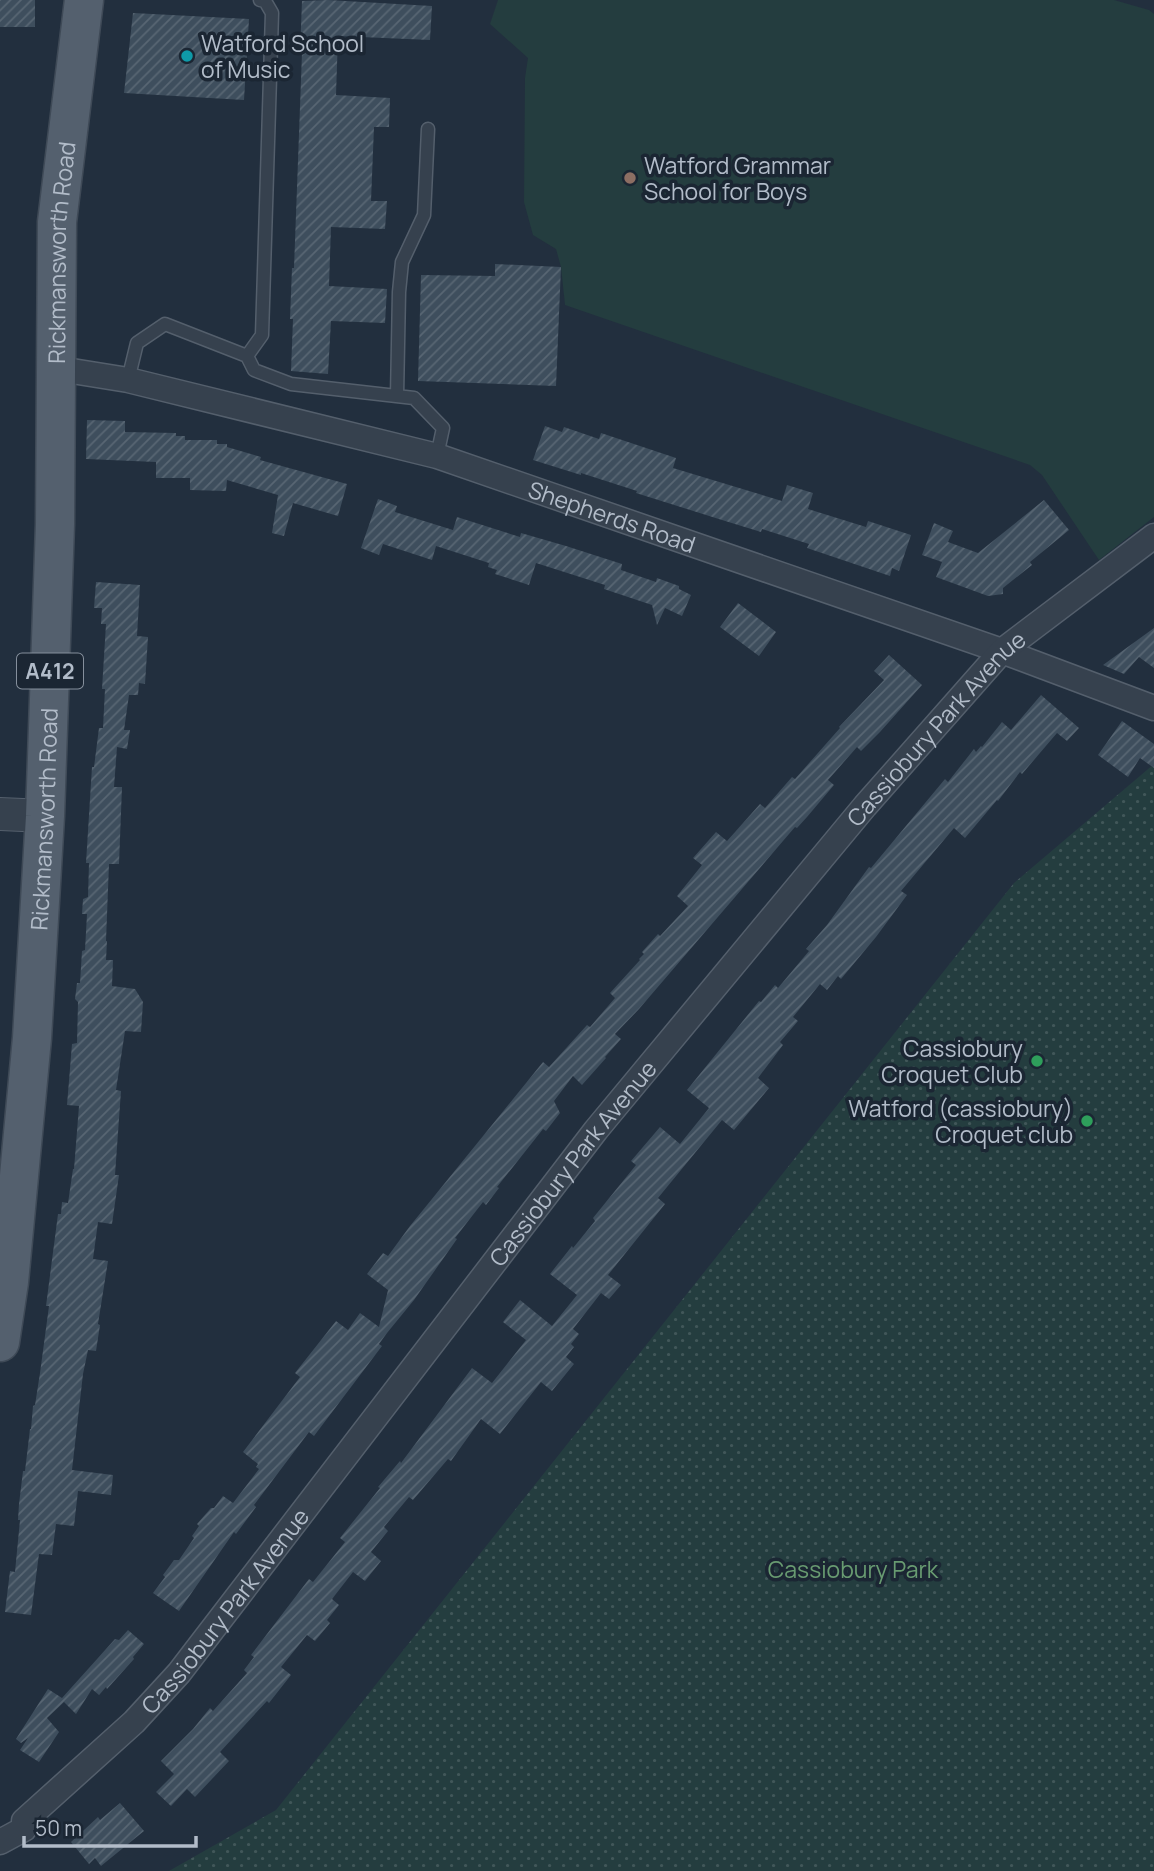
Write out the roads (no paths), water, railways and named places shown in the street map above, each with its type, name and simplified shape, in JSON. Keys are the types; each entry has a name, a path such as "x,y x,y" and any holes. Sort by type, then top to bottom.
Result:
{"main road":[{"name":"Rickmansworth Road","path":"0,1342 9,1282 32,1038 45,816 55,524 57,222 84,0"}],"street":[{"name":"Shepherds Road","path":"56,372 128,380 437,456 1002,651 1154,708"},
{"name":"Cassiobury Park Avenue","path":"0,1842 24,1829 12,1822 134,1722 179,1673 596,1130 865,806 1002,651 1154,536"},
{"path":"0,814 45,816"}],"lane":[{"path":"247,356 262,335 272,13 264,0"},
{"path":"397,396 402,262 424,215 428,129"},
{"path":"128,380 137,343 165,324 247,356 254,370 291,384 414,398 443,428 437,456"}],"place":[{"name":"Watford School of Music","path":"187,56"},
{"name":"Watford Grammar School for Boys","path":"630,178"},
{"name":"Cassiobury Croquet Club","path":"1037,1061"},
{"name":"Watford (cassiobury) Croquet club","path":"1087,1121"}],"park label":[{"name":"Cassiobury Park","path":"853,1569"}]}
